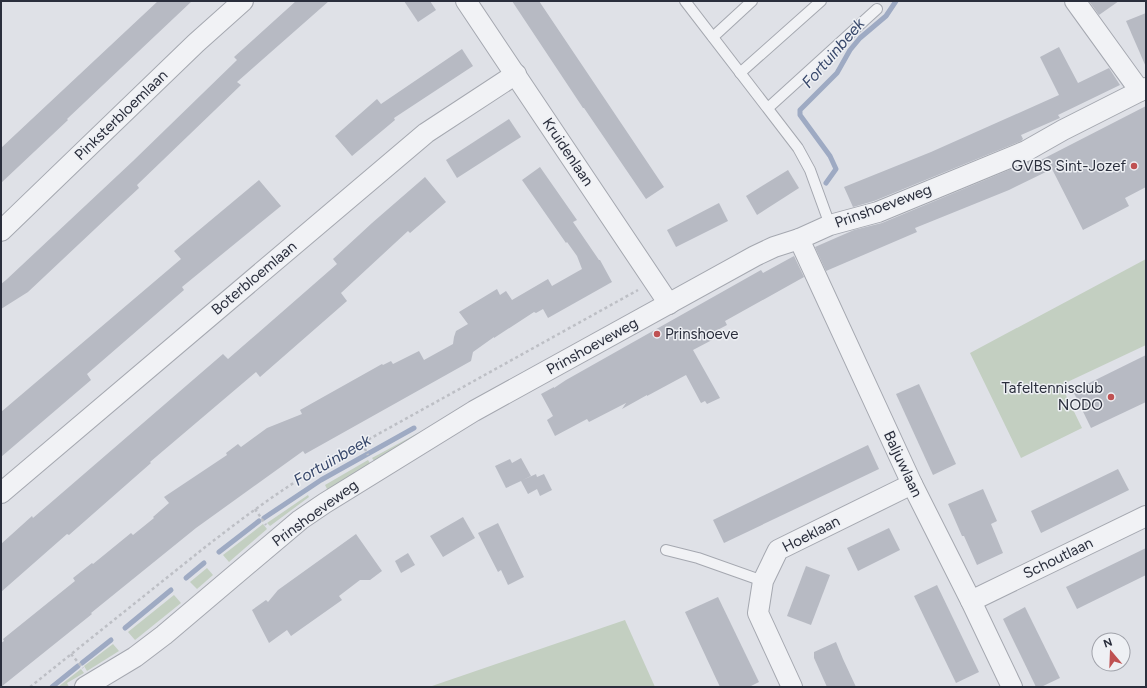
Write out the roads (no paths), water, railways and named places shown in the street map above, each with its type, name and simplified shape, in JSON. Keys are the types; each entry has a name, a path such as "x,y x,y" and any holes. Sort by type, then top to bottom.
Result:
{"street":[{"name":"Pinksterbloemlaan","path":"1,231 190,48 243,1"},
{"name":"Kruidenlaan","path":"466,1 669,304"},
{"path":"1075,1 1143,89"},
{"name":"Boterbloemlaan","path":"1,493 426,133 516,74"},
{"name":"Prinshoeveweg","path":"84,678 135,657 164,635 300,520 325,503 474,412 755,256 774,247 830,226 878,212 1026,151 1063,130 1143,89"},
{"name":"Baljuwlaan","path":"799,238 912,484 971,601 1012,687"},
{"name":"Hoeklaan","path":"792,687 758,613 763,581 778,550 912,484"},
{"name":"Schoutlaan","path":"971,601 1146,516"}],"lane":[{"path":"685,1 798,148 810,170 830,226"},
{"path":"713,37 752,1"},
{"path":"740,73 821,1"},
{"path":"768,108 877,9"},
{"path":"666,550 698,558 763,581"}],"waterway":[{"name":"Fortuinbeek","path":"826,183 836,169 830,156 800,115 800,110 837,73 850,50 860,38 886,16 896,1"},
{"name":"Fortuinbeek","path":"264,518 321,480 414,428"},
{"name":"Fortuinbeek","path":"219,552 259,521"},
{"name":"Fortuinbeek","path":"186,578 204,563"},
{"name":"Fortuinbeek","path":"125,628 171,590"},
{"name":"Fortuinbeek","path":"82,663 111,640"},
{"name":"Fortuinbeek","path":"52,687 78,666"}],"place":[{"name":"GVBS Sint-Jozef","path":"1134,166"},
{"name":"Prinshoeve","path":"657,334"},
{"name":"Tafeltennisclub NODO","path":"1111,397"}]}
